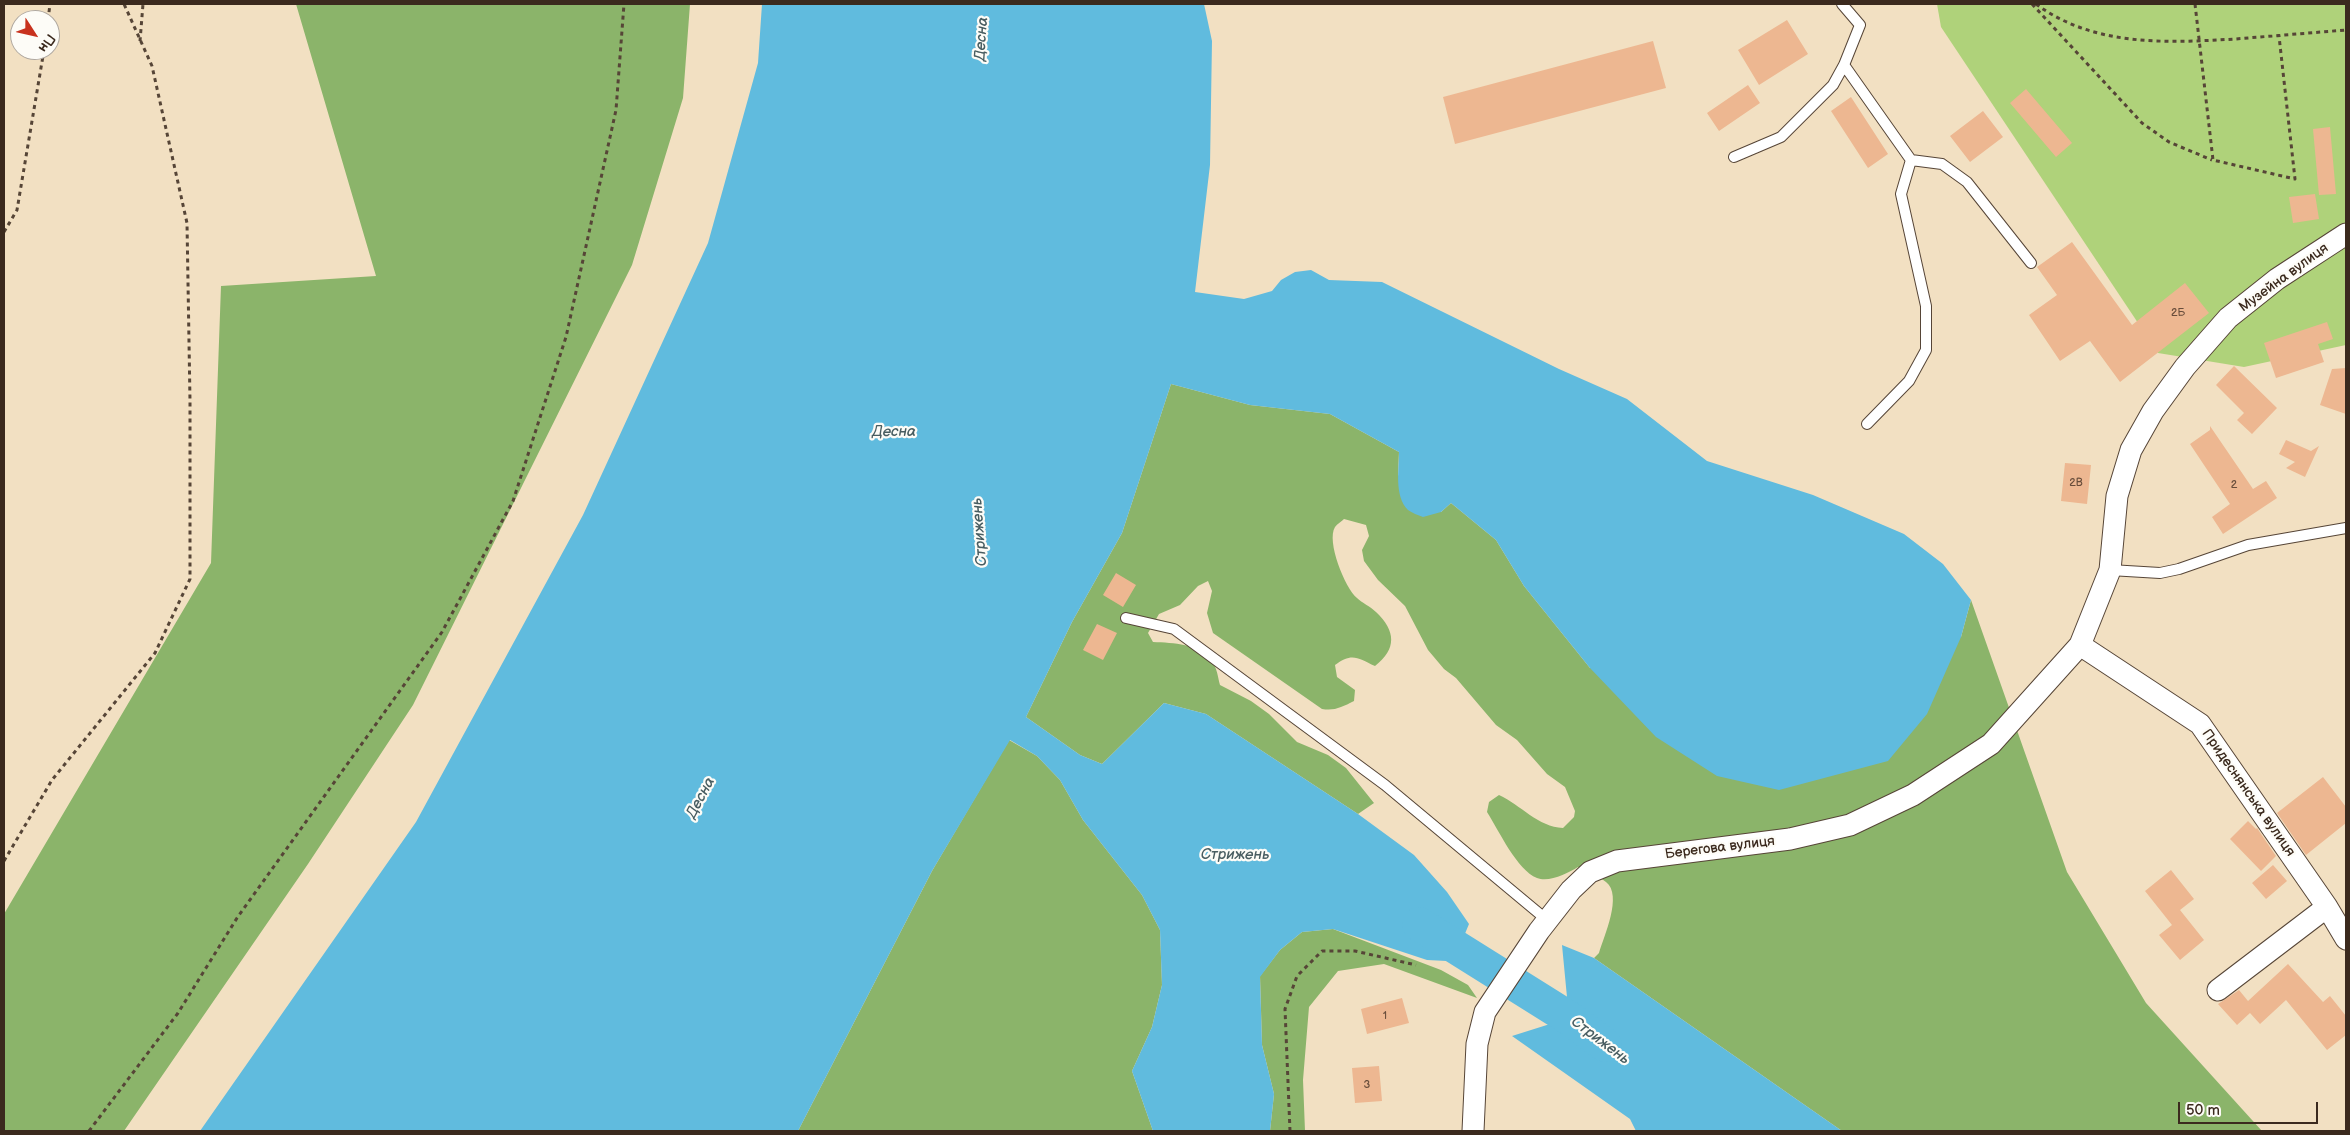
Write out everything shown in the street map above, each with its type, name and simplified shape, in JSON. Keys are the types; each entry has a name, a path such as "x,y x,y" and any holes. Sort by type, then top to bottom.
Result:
{"street":[{"name":"Музейна вулиця","path":"2080,645 2110,570 2117,496 2131,450 2153,411 2185,367 2228,318 2277,279 2346,234"},
{"name":"Придеснянська вулиця","path":"2080,645 2200,724 2327,907 2346,939"},
{"name":"Берегова вулиця","path":"1473,1131 1477,1044 1485,1012 1543,926 1571,890 1590,872 1617,861 1790,839 1850,825 1912,795 1991,744 2080,645"},
{"path":"2218,990 2327,907"}],"lane":[{"path":"1734,157 1781,137 1833,85 1844,65 1860,25 1842,4"},
{"path":"1844,65 1911,160 1942,164 1967,182 2031,263"},
{"path":"1867,424 1909,381 1926,350 1926,306 1901,194 1911,160"},
{"path":"2110,570 2160,573 2179,569 2248,545 2346,528"},
{"path":"1126,618 1174,628 1385,785 1543,926"}],"path":[{"path":"4,861 52,780 155,653 190,579 190,400 187,223 152,66 124,4"},
{"path":"140,42 143,4"},
{"path":"89,1131 178,1013 237,918 442,632 513,501 568,328 616,110 624,4"},
{"path":"2032,4 2142,123 2169,142 2213,160 2295,179 2278,36"},
{"path":"2036,4 2052,16 2084,30 2113,37 2159,42 2278,36 2346,30"},
{"path":"2194,4 2213,160"},
{"path":"4,232 17,210 42,60"},
{"path":"1290,1131 1284,1009 1297,976 1322,951 1355,951 1416,965"}],"green space":[{"path":"296,4 690,4 683,98 632,265 413,705 308,864 124,1131 4,1131 4,914 211,563 221,286 376,276"},
{"path":"1937,4 2346,4 2346,345 2244,367 2158,353 1941,27"},
{"path":"1171,384 1250,405 1330,414 1399,452 1398,475 1441,512 1451,503 1496,540 1524,586 1590,668 1961,637 1971,600 2067,872 2146,1003 2262,1131 1842,1131 1594,958 1599,953 1613,906 1611,888 1606,882 1578,867 1553,878 1542,879 1530,874 1522,867 1487,812 1489,802 1499,795 1538,820 1554,827 1563,828 1574,817 1575,811 1565,787 1547,774 1517,740 1496,725 1456,678 1444,669 1428,650 1405,606 1378,580 1364,561 1362,550 1369,536 1366,525 1344,519 1337,525 1333,534 1335,553 1342,575 1352,593 1383,619 1390,633 1391,640 1387,653 1375,666 1351,657 1335,665 1337,677 1355,690 1354,701 1342,707 1322,709 1213,633 1207,613 1212,591 1208,581 1198,586 1180,605 1159,614 1148,633 1153,642 1185,645 1200,651 1215,667 1220,685 1251,701 1269,714 1297,742 1328,755 1346,768 1374,803 1358,814 1206,714 1164,703 1102,764 1080,755 1026,717 1072,622 1122,533"},
{"path":"1009,740 1037,756 1060,780 1083,820 1142,895 1160,930 1162,985 1152,1027 1132,1071 1153,1131 798,1131 932,871"},
{"path":"1333,929 1441,970 1468,985 1477,998 1384,964 1338,971 1309,1007 1303,1080 1305,1131 1270,1131 1274,1094 1262,1045 1260,976 1280,950 1302,932"}],"water":[{"name":"Десна","path":"762,4 1204,4 1212,41 1210,165 1195,292 1244,299 1272,291 1281,280 1295,272 1311,270 1329,280 1382,282 1559,369 1627,399 1707,461 1813,495 1904,534 1943,564 1971,600 1961,637 1927,714 1888,761 1779,790 1717,776 1656,737 1590,668 1524,586 1496,540 1451,503 1441,512 1423,517 1408,510 1399,490 1399,452 1330,414 1250,405 1171,384 1122,533 1072,622 1026,717 1080,755 1102,764 1164,703 1206,714 1358,814 1414,855 1447,892 1469,924 1459,948 1447,961 1427,960 1333,929 1302,932 1280,950 1260,977 1262,1045 1274,1094 1270,1131 1153,1131 1132,1071 1152,1027 1162,985 1160,930 1142,895 1083,820 1060,780 1037,756 1010,740 932,871 798,1131 200,1131 416,822 583,515 708,243 758,63"},
{"name":"Стрижень","path":"1562,945 1594,958 1842,1131 1636,1131 1630,1119 1512,1036 1569,1018"}],"building":[{"path":"1787,20 1808,54 1759,85 1738,50"},
{"path":"1653,41 1666,88 1455,144 1443,97"},
{"path":"1748,85 1760,103 1719,131 1707,113"},
{"path":"2026,89 2072,143 2056,157 2010,103"},
{"path":"1851,97 1888,154 1868,168 1831,111"},
{"path":"1983,111 2003,137 1970,162 1950,136"},
{"path":"2330,127 2336,194 2319,195 2313,129"},
{"path":"2315,194 2319,219 2293,223 2289,197"},
{"path":"2072,242 2132,325 2185,283 2209,313 2120,382 2090,341 2060,361 2029,315 2057,295 2037,267"},
{"path":"2327,322 2333,339 2318,344 2324,362 2276,378 2264,343"},
{"path":"2234,366 2277,408 2252,434 2237,420 2244,413 2216,385"},
{"path":"2346,368 2346,414 2320,405 2332,369"},
{"path":"2210,426 2253,489 2266,481 2277,498 2223,534 2212,517 2230,504 2190,444 2210,430"},
{"path":"2286,440 2311,451 2319,446 2305,477 2286,468 2295,462 2279,454"},
{"path":"2065,463 2091,465 2087,504 2061,501"},
{"path":"1116,573 1136,585 1123,607 1103,595"},
{"path":"1097,624 1117,633 1103,660 1083,650"},
{"path":"2323,777 2346,807 2346,823 2306,855 2277,813"},
{"path":"2248,821 2257,828 2276,856 2261,871 2230,839"},
{"path":"2273,865 2287,881 2266,899 2252,883"},
{"path":"2171,870 2194,899 2180,910 2204,940 2180,960 2159,935 2172,925 2145,891"},
{"path":"2288,964 2323,1002 2330,996 2346,1016 2346,1035 2327,1050 2286,1000 2260,1024 2250,1013 2237,1025 2218,1004 2239,990 2248,1001"},
{"path":"1402,998 1409,1023 1367,1034 1361,1009"},
{"path":"1379,1066 1382,1101 1355,1103 1352,1068"}],"waterway":[{"name":"Стрижень","path":"1419,924 1569,1018 1605,1045"}]}
